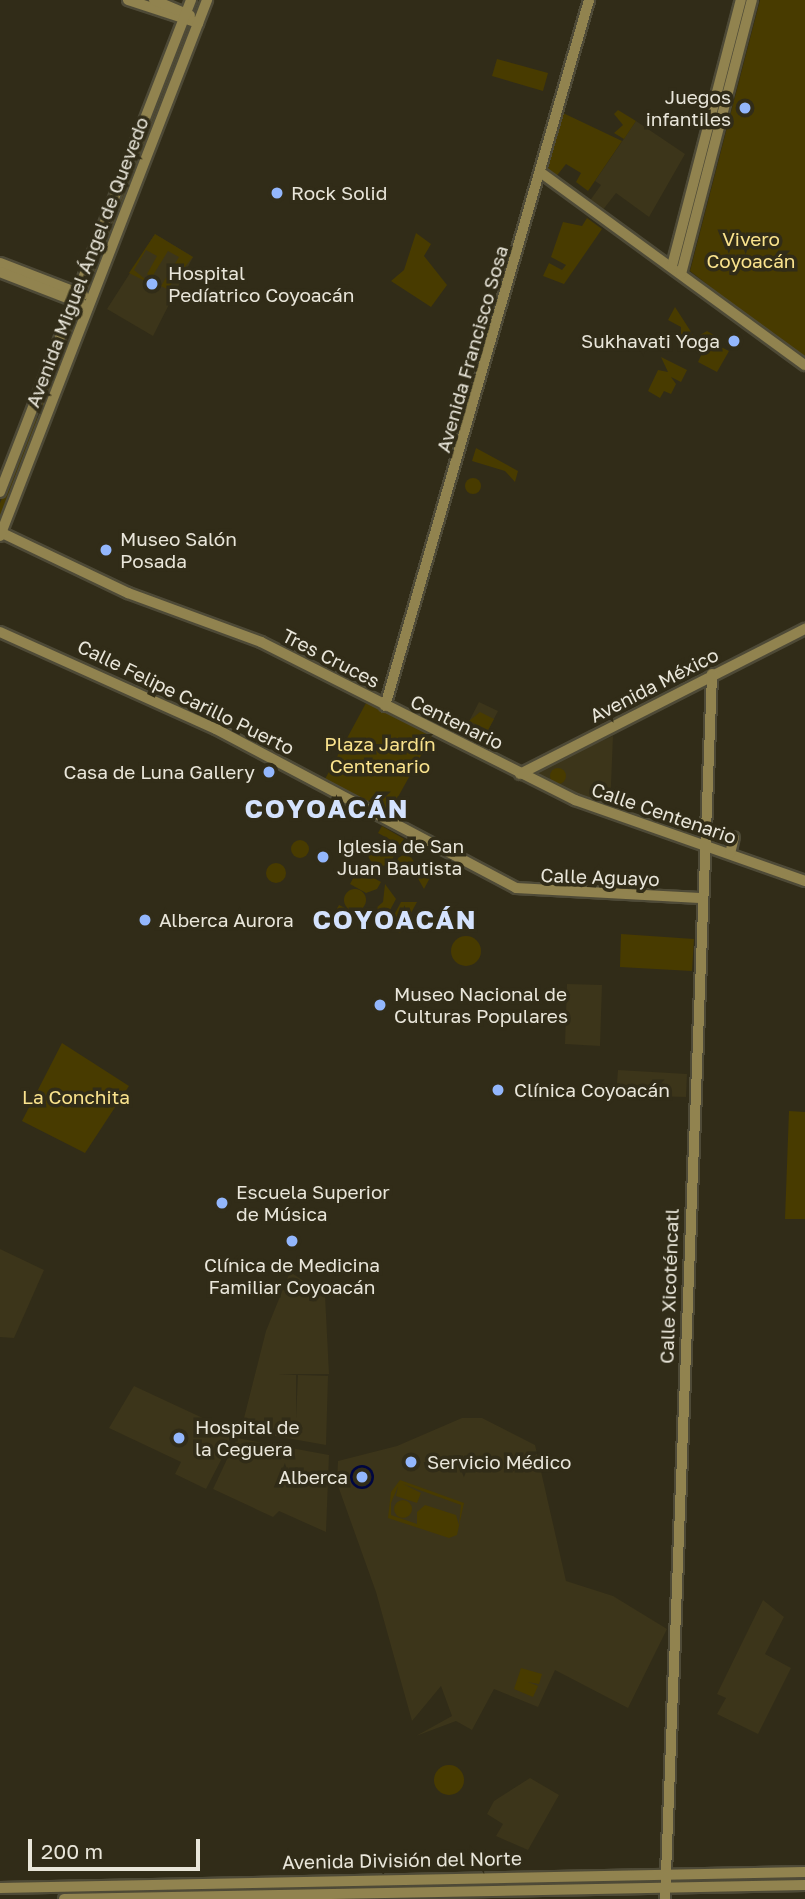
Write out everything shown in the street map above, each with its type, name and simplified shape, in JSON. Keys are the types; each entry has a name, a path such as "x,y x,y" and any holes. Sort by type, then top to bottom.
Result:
{"street":[{"path":"128,0 198,23"},
{"path":"154,0 184,17"},
{"name":"Avenida Miguel Ángel de Quevedo","path":"0,492 78,298 191,0"},
{"name":"Avenida Miguel Ángel de Quevedo","path":"0,533 206,0"},
{"name":"Avenida Francisco Sosa","path":"385,706 589,0"},
{"path":"672,265 741,0"},
{"path":"683,275 752,0"},
{"path":"540,172 672,265 805,365"},
{"path":"0,263 89,304"},
{"path":"0,272 78,298"},
{"name":"Tres Cruces","path":"0,533 128,593 261,642 385,706"},
{"name":"Avenida México","path":"517,772 805,629"},
{"name":"Calle Felipe Carillo Puerto","path":"0,632 216,729 463,862"},
{"name":"Calle Xicoténcatl","path":"665,1899 700,898 712,674"},
{"name":"Centenario","path":"385,706 517,772"},
{"name":"Calle Centenario","path":"517,772 613,816 805,881"},
{"path":"730,854 734,837"},
{"name":"Calle Aguayo","path":"463,862 542,894 700,898"},
{"name":"Avenida División del Norte","path":"0,1888 666,1872 805,1872"},
{"path":"319,1896 321,1879"},
{"name":"Avenida División del Norte","path":"64,1899 805,1885"}],"shaded area":[{"path":"636,121 685,154 649,217 616,193 602,211 589,202 601,185 595,181"},
{"name":"Hospital Pedíatrico Coyoacán","path":"155,234 193,257 153,336 107,309"},
{"path":"479,702 498,711 479,748 460,739"},
{"path":"613,736 610,809 539,778 540,768"},
{"path":"567,984 602,985 600,1046 565,1044"},
{"path":"618,1070 687,1074 686,1097 616,1095"},
{"path":"0,1249 44,1270 14,1338 0,1337"},
{"path":"290,1272 325,1295 329,1374 278,1374 296,1375 296,1419 298,1375 328,1376 326,1445 241,1430 266,1331"},
{"name":"Hospital de la Ceguera","path":"134,1386 235,1433 206,1489 175,1474 181,1462 109,1428"},
{"path":"462,1418 482,1418 535,1445 566,1581 613,1596 667,1629 628,1708 555,1670 538,1707 494,1689 472,1730 456,1721 416,1736 452,1716 441,1686 412,1721 376,1592 337,1483 338,1461 397,1446"},
{"path":"237,1438 329,1455 326,1532 279,1511 273,1517 213,1489"},
{"name":"Alberca","path":"362,1465 371,1468 374,1477 371,1486 362,1489 353,1486 350,1477 353,1468"},
{"path":"763,1600 784,1617 765,1654 791,1668 758,1734 717,1714 726,1698 717,1694"},
{"path":"530,1778 559,1795 528,1850 496,1836 503,1824 487,1814 494,1801"}],"green space":[{"name":"Vivero Coyoacán","path":"760,0 805,0 805,361 690,271"},
{"path":"184,26 192,26 167,94 159,91"},
{"path":"497,59 548,73 543,91 492,76"},
{"path":"158,100 163,102 90,294 83,293"},
{"path":"618,110 636,121 624,139 614,133 623,125 614,114"},
{"path":"563,113 622,141 588,191 576,182 581,173 566,164 555,178 545,171"},
{"path":"587,218 602,229 564,284 543,276 549,263 562,270 566,265 551,257 563,222 582,226"},
{"path":"416,233 431,244 424,256 447,285 431,307 391,281 404,270"},
{"path":"155,234 193,257 167,289 161,286 179,257 168,251 152,277 147,274 157,256 146,250 134,270 151,284 129,273"},
{"path":"78,306 84,307 45,410 37,406"},
{"path":"675,307 695,338 707,331 722,340 719,346 729,351 717,372 698,362 703,351 681,345 681,327 668,320"},
{"path":"661,357 687,370 681,382 671,377 676,384 671,394 664,391 660,398 648,391 658,370 668,372"},
{"path":"35,417 41,419 0,525 0,503"},
{"path":"476,448 518,471 515,482 505,471 472,461"},
{"path":"470,478 476,478 481,486 479,492 470,494 465,489 465,483"},
{"name":"Plaza Jardín Centenario","path":"366,703 434,732 388,815 324,781"},
{"path":"480,712 494,719 488,730 469,721"},
{"path":"555,768 561,768 566,776 564,782 555,784 550,779 550,773"},
{"path":"382,826 404,839 400,845 378,833"},
{"path":"300,840 306,843 309,849 306,855 300,858 294,855 291,849 294,843"},
{"path":"381,840 390,844 394,853 390,862 381,866 372,862 368,853 372,844"},
{"path":"401,855 409,855 414,864 412,871 401,873 396,868 396,860"},
{"path":"276,863 283,866 286,873 283,880 276,883 269,880 266,873 269,866"},
{"path":"422,863 434,870 424,889 416,875"},
{"path":"358,869 381,882 377,889 366,893 350,884"},
{"path":"385,884 396,899 383,923 367,916 383,902"},
{"path":"355,889 363,892 366,900 363,908 355,911 347,908 344,900 347,892"},
{"path":"401,902 417,902 400,933 388,926"},
{"path":"339,905 361,916 359,918 334,914"},
{"path":"621,934 694,939 692,971 620,967"},
{"path":"466,936 477,940 481,951 477,962 466,966 455,962 451,951 455,940"},
{"name":"La Conchita","path":"62,1043 129,1086 85,1153 22,1121"},
{"path":"789,1111 805,1112 805,1219 785,1219"},
{"path":"400,1480 464,1503 457,1535 449,1538 388,1518 391,1492","holes":["403,1484 461,1505 459,1525 456,1515 425,1505 417,1512 417,1524 391,1515 391,1503 398,1486 396,1496 417,1503 421,1493"]},
{"path":"403,1500 409,1503 412,1509 409,1515 403,1518 397,1515 394,1509 397,1503"},
{"path":"521,1668 542,1674 539,1684 528,1682 538,1686 533,1697 514,1689"},
{"path":"449,1765 459,1770 464,1780 459,1790 449,1795 439,1790 434,1780 439,1770"},
{"path":"656,1876 657,1883 500,1886 499,1879"},
{"path":"673,1876 805,1876 805,1878 673,1884"},
{"path":"484,1880 485,1886 331,1889 331,1881"},
{"path":"311,1882 312,1888 69,1895 69,1890"}],"place":[{"name":"Juegos infantiles","path":"745,108"},
{"name":"Rock Solid","path":"277,193"},
{"name":"Hospital Pedíatrico Coyoacán","path":"152,284"},
{"name":"Sukhavati Yoga","path":"734,341"},
{"name":"Museo Salón Posada","path":"106,550"},
{"name":"Casa de Luna Gallery","path":"269,772"},
{"name":"Iglesia de San Juan Bautista","path":"323,857"},
{"name":"Alberca Aurora","path":"145,920"},
{"name":"Museo Nacional de Culturas Populares","path":"380,1005"},
{"name":"Clínica Coyoacán","path":"498,1090"},
{"name":"Escuela Superior de Música","path":"222,1203"},
{"name":"Clínica de Medicina Familiar Coyoacán","path":"292,1241"},
{"name":"Hospital de la Ceguera","path":"179,1438"},
{"name":"Servicio Médico","path":"411,1462"},
{"name":"Alberca","path":"362,1477"}],"district":[{"name":"COYOACÁN","path":"327,809"},
{"name":"COYOACÁN","path":"395,920"}]}
